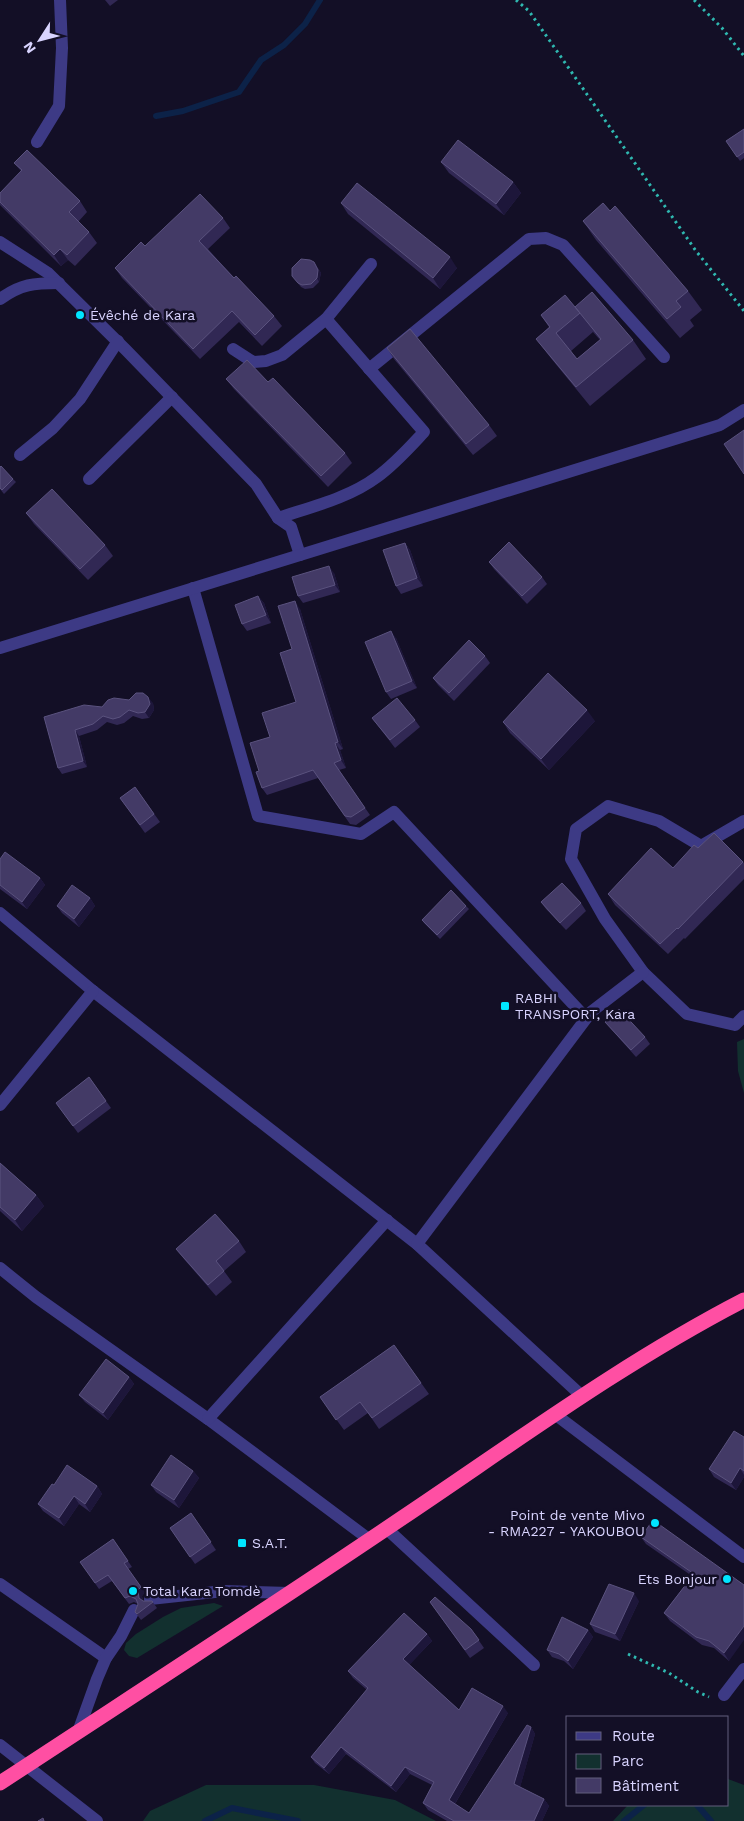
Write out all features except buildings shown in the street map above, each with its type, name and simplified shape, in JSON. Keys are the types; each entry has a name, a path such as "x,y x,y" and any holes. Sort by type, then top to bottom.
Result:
{"highway":[{"path":"0,1783 387,1529 583,1397 677,1337 744,1300"}],"street":[{"path":"37,142 59,106 62,48 60,0"},
{"path":"369,369 529,239 546,238 563,245 664,357"},
{"path":"0,242 48,273 59,283 118,341 256,484 278,518 291,527 300,556"},
{"path":"233,349 253,362 266,361 282,355 326,319 370,264"},
{"path":"0,299 18,288 35,283 59,283"},
{"path":"278,518 329,501 364,485 377,477 401,456 424,432 326,319"},
{"path":"20,455 53,428 80,399 118,341"},
{"path":"89,479 172,397"},
{"path":"0,648 720,425 744,410"},
{"path":"193,588 258,816 361,834 394,812 589,1015"},
{"path":"744,821 700,846 659,820 608,806 576,829 571,859 604,919 643,972 687,1014 735,1025 744,1016"},
{"path":"0,914 93,991 417,1244 583,1397"},
{"path":"417,1244 589,1015 643,972"},
{"path":"0,1105 93,991"},
{"path":"208,1419 387,1220"},
{"path":"0,1268 36,1297 208,1419 370,1540"},
{"path":"556,1415 744,1557"},
{"path":"387,1529 534,1665"},
{"path":"0,1584 106,1658"},
{"path":"150,1599 224,1591 290,1593"},
{"path":"78,1732 96,1679 134,1610"},
{"path":"724,1696 744,1668"},
{"path":"0,1745 97,1821"}],"path":[{"path":"516,0 529,11 696,251 744,310"},
{"path":"694,0 722,28 744,56"},
{"path":"628,1654 706,1696 714,1699 724,1696"}],"green space":[{"path":"744,1039 744,1093 738,1071 737,1042"},
{"path":"214,1603 223,1606 137,1658 129,1656 124,1650 126,1643 136,1634 163,1617 181,1608"},
{"path":"729,1779 744,1785 744,1821 613,1821 627,1806 729,1806"},
{"path":"206,1785 314,1785 395,1800 436,1821 143,1821 150,1811"}],"waterway":[{"path":"156,116 183,111 239,92 261,60 284,45 305,24 320,0"},
{"path":"624,1821 643,1806"},
{"path":"698,1806 711,1821"},
{"path":"205,1821 232,1808 298,1821"}],"place":[{"name":"Évêché de Kara","path":"80,315"},
{"name":"RABHI TRANSPORT, Kara","path":"505,1006"},
{"name":"Point de vente Mivo - RMA227 - YAKOUBOU","path":"655,1523"},
{"name":"S.A.T.","path":"242,1543"},
{"name":"Ets Bonjour","path":"727,1579"},
{"name":"Total Kara Tomdè","path":"133,1591"}]}
